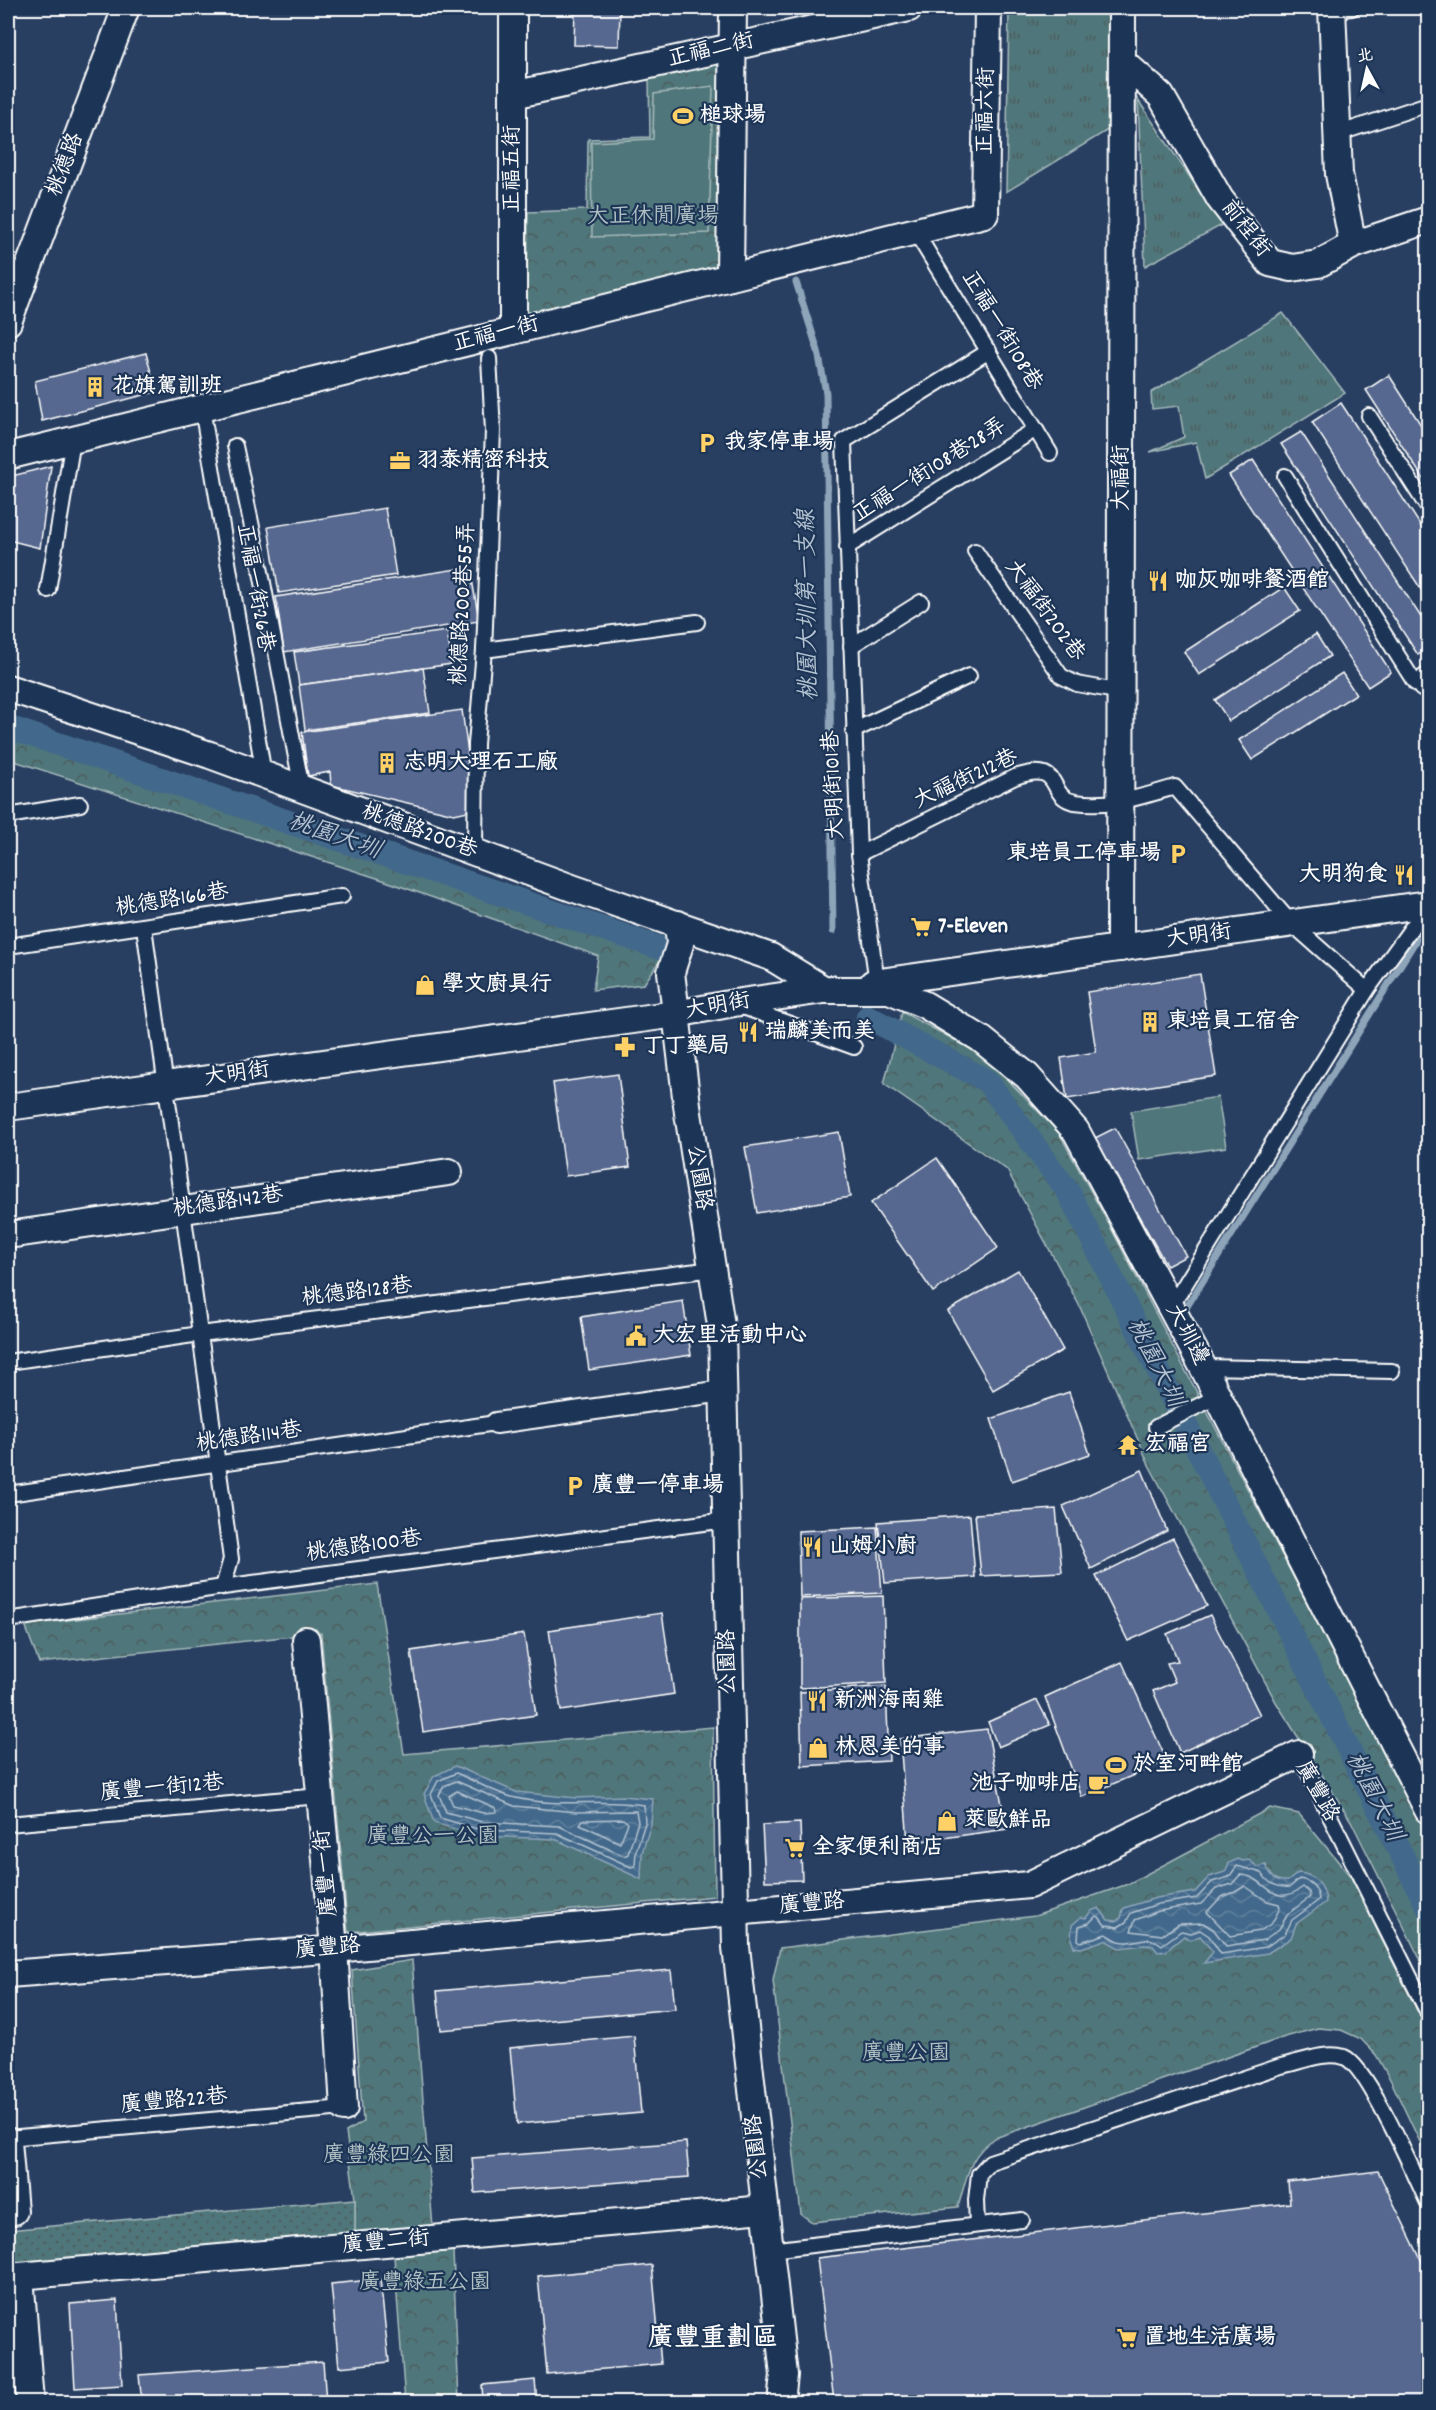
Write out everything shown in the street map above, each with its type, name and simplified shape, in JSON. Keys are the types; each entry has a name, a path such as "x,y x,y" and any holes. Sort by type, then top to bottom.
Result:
{"street":[{"name":"桃德路","path":"8,322 17,269 126,8"},
{"name":"正福五街","path":"513,8 513,331"},
{"path":"730,277 733,8"},
{"name":"正福二街","path":"513,95 909,8"},
{"name":"正福六街","path":"985,214 988,8"},
{"name":"大福街","path":"1120,948 1122,8"},
{"path":"1338,8 1339,174 1353,245"},
{"name":"前程街","path":"1122,61 1161,96 1220,199 1270,263 1292,268 1318,264 1353,245 1428,220"},
{"name":"正福一街","path":"8,456 985,214"},
{"name":"桃德路200巷","path":"8,688 264,775 475,853 771,957 825,990"},
{"name":"大明街","path":"8,1107 676,1014 877,982 1428,904"},
{"name":"公園路","path":"678,924 680,944 671,972 688,1113 722,1332 736,1947 784,2375 781,2403"},
{"name":"大圳邊","path":"825,990 889,990 925,1005 981,1039 1027,1076 1076,1131 1203,1367 1210,1400 1428,1810"},
{"name":"桃德路142巷","path":"8,1235 449,1172"},
{"path":"496,1423 723,1391"},
{"name":"廣豐一街","path":"306,1640 334,1948 344,2108"},
{"name":"廣豐路","path":"8,1974 334,1948 1029,1885 1299,1754"},
{"path":"8,2139 14,2211 8,2212"},
{"name":"廣豐二街","path":"14,2277 764,2209"},
{"path":"14,2277 30,2403"}],"lane":[{"path":"1337,134 1428,104"},
{"name":"正福一街108巷","path":"915,231 1050,453"},
{"name":"大明街101巷","path":"877,982 859,854 844,441 989,351"},
{"name":"桃德路200巷55弄","path":"475,853 476,744 484,650 493,431 489,358"},
{"name":"正福一街26巷","path":"202,408 264,775"},
{"path":"1369,416 1428,508"},
{"name":"正福一街108巷28弄","path":"847,548 1036,429"},
{"path":"48,590 73,440"},
{"path":"235,446 302,789"},
{"path":"1285,476 1415,683 1426,683"},
{"name":"大福街202巷","path":"975,551 1061,676 1077,684 1122,692"},
{"path":"850,646 921,602"},
{"path":"484,650 697,622"},
{"path":"853,731 969,676"},
{"name":"大福街212巷","path":"859,854 1015,777 1035,770 1047,774 1065,798 1074,802 1120,803 1175,787 1291,923"},
{"path":"8,816 80,804"},
{"name":"桃德路166巷","path":"8,946 342,896"},
{"path":"1171,1307 1367,990 1428,904"},
{"path":"1291,923 1367,990"},
{"path":"144,927 231,1559 223,1587"},
{"path":"734,1003 854,1047"},
{"name":"桃德路128巷","path":"8,1362 200,1334 713,1269"},
{"path":"1203,1367 1392,1371"},
{"path":"1156,1427 1210,1400"},
{"name":"桃德路114巷","path":"8,1494 496,1423"},
{"name":"桃德路100巷","path":"8,1620 223,1587 726,1520"},
{"name":"廣豐路","path":"1299,1754 1428,2013"},
{"name":"廣豐一街12巷","path":"8,1824 320,1796"},
{"path":"977,2225 976,2200 979,2174 990,2162 1281,2066 1329,2055 1345,2057 1357,2066 1388,2119 1428,2203"},
{"name":"廣豐路22巷","path":"8,2139 344,2108"},
{"path":"770,2250 1022,2220"}],"green space":[{"path":"1104,8 1112,11 1111,128 1006,192 1009,10"},
{"name":"大正休閒廣場","path":"724,60 718,269 527,317 528,212 587,210 588,139 650,137 649,77"},
{"path":"713,86 709,233 592,237 591,142 653,139 654,94"},
{"path":"1138,100 1222,225 1145,266"},
{"path":"1283,313 1345,393 1205,479 1196,442 1150,452 1184,437 1179,406 1152,409 1151,393"},
{"path":"8,736 663,956 644,984 593,990 598,956 380,879 8,759"},
{"path":"902,1012 985,1056 1059,1133 1428,1834 1428,1975 1351,1821 1276,1702 1149,1465 1079,1305 1007,1170 884,1084"},
{"path":"1218,1097 1226,1147 1139,1160 1131,1111"},
{"name":"廣豐公一公園","path":"377,1584 404,1754 713,1727 715,1896 348,1932 321,1633 39,1663 25,1625"},
{"name":"廣豐公園","path":"1270,1808 1299,1814 1351,1877 1428,2033 1428,2159 1376,2055 1361,2039 1341,2030 1318,2028 1285,2037 995,2138 979,2152 974,2160 958,2207 812,2222 801,2214 773,1980 780,1948 1035,1916 1128,1884"},
{"name":"廣豐綠四公園","path":"412,1960 433,2228 355,2235 355,2199 346,2132 363,2122 352,1970"},
{"path":"355,2199 355,2235 8,2264 8,2230"},
{"name":"廣豐綠五公園","path":"453,2251 459,2402 405,2402 394,2256"}],"water":[{"path":"455,1766 516,1792 576,1798 623,1796 653,1799 651,1824 642,1853 641,1879 555,1839 480,1836 434,1823 424,1794 434,1776"},
{"path":"1238,1859 1249,1860 1258,1867 1266,1865 1272,1876 1280,1881 1288,1881 1298,1873 1314,1878 1323,1890 1326,1902 1296,1924 1291,1938 1268,1953 1204,1963 1213,1952 1200,1936 1191,1940 1184,1936 1166,1951 1158,1952 1153,1946 1119,1948 1105,1940 1081,1948 1074,1947 1071,1939 1072,1925 1081,1917 1086,1918 1091,1911 1099,1908 1108,1920 1116,1921 1121,1918 1123,1909 1127,1907 1156,1898 1195,1892 1209,1877 1225,1872 1229,1863"}],"building":[{"path":"575,8 620,8 619,46 574,45"},
{"name":"花旗駕訓班","path":"146,353 156,392 42,421 35,381"},
{"path":"1389,375 1428,436 1428,486 1366,390"},
{"path":"1341,403 1428,537 1428,600 1312,422"},
{"path":"1301,432 1428,628 1428,648 1418,655 1281,444"},
{"path":"1253,460 1391,672 1368,687 1229,475"},
{"path":"51,466 40,548 8,540 8,477"},
{"path":"385,508 396,575 279,593 268,527"},
{"path":"470,567 479,621 284,652 276,597"},
{"path":"1284,587 1300,611 1199,675 1184,652"},
{"path":"447,631 452,664 299,685 294,652"},
{"path":"1316,634 1330,656 1229,721 1215,700"},
{"path":"423,668 430,713 305,730 299,685"},
{"path":"1342,673 1356,694 1252,760 1239,740"},
{"name":"志明大理石工廠","path":"462,710 468,753 468,811 454,814 331,785 330,772 308,776 302,732"},
{"name":"東培員工宿舍","path":"1200,974 1216,1076 1067,1099 1061,1058 1096,1052 1087,992"},
{"path":"618,1074 630,1167 566,1176 553,1083"},
{"path":"1115,1128 1186,1256 1167,1266 1095,1138"},
{"path":"839,1132 850,1197 757,1213 745,1147"},
{"path":"937,1158 998,1248 933,1292 871,1203"},
{"path":"1018,1270 1063,1350 993,1390 948,1311"},
{"name":"大宏里活動中心","path":"683,1301 691,1355 589,1370 581,1317"},
{"path":"1069,1392 1090,1454 1012,1481 991,1419"},
{"path":"1142,1470 1167,1531 1091,1569 1063,1506"},
{"path":"1056,1509 1062,1572 981,1576 975,1514"},
{"path":"970,1515 975,1577 885,1583 878,1522"},
{"path":"877,1527 882,1593 800,1597 798,1531"},
{"path":"1173,1538 1207,1606 1128,1641 1096,1576"},
{"path":"883,1596 886,1683 800,1688 800,1599"},
{"path":"662,1613 674,1694 561,1711 549,1630"},
{"path":"1210,1615 1260,1715 1180,1753 1153,1691 1175,1682 1167,1663 1178,1661 1167,1634"},
{"path":"524,1634 536,1715 423,1732 411,1651"},
{"path":"1122,1662 1167,1761 1082,1797 1045,1697"},
{"path":"886,1686 889,1761 802,1766 800,1692"},
{"path":"1037,1700 1050,1725 998,1747 988,1722"},
{"path":"987,1729 1007,1829 908,1843 900,1739"},
{"path":"800,1823 802,1880 765,1881 762,1825"},
{"path":"671,1970 675,2009 441,2030 437,1991"},
{"path":"634,2036 641,2113 517,2124 510,2048"},
{"path":"686,2142 689,2177 475,2193 472,2158"},
{"name":"置地生活廣場","path":"1378,2171 1428,2274 1428,2402 834,2402 817,2258 1290,2203 1288,2182"},
{"path":"652,2265 661,2364 547,2374 538,2276"},
{"path":"380,2279 389,2362 339,2367 331,2284"},
{"path":"117,2300 122,2385 75,2388 70,2304"},
{"path":"323,2362 326,2402 142,2402 139,2375"},
{"path":"535,2380 537,2402 483,2402 482,2385"}],"waterway":[{"name":"桃園大圳第一支線","path":"796,282 818,351 826,393 833,931"},
{"name":"桃園大圳","path":"8,727 660,948"},
{"path":"1181,1316 1428,921"},
{"name":"桃園大圳","path":"868,1017 987,1081 1069,1193 1428,1907"},
{"path":"1153,1361 1160,1350"}],"place":[{"name":"槌球場","path":"683,116"},
{"name":"花旗駕訓班","path":"95,387"},
{"name":"我家停車場","path":"707,443"},
{"name":"羽泰精密科技","path":"400,461"},
{"name":"咖灰咖啡餐酒館","path":"1158,581"},
{"name":"志明大理石工廠","path":"387,763"},
{"name":"東培員工停車場","path":"1178,854"},
{"name":"大明狗食","path":"1404,875"},
{"name":"7-Eleven","path":"921,927"},
{"name":"學文廚具行","path":"425,985"},
{"name":"東培員工宿舍","path":"1150,1022"},
{"name":"瑞麟美而美","path":"748,1032"},
{"name":"丁丁藥局","path":"625,1047"},
{"name":"大宏里活動中心","path":"636,1336"},
{"name":"宏福宮","path":"1128,1445"},
{"name":"廣豐一停車場","path":"575,1486"},
{"name":"山姆小廚","path":"812,1547"},
{"name":"新洲海南雞","path":"817,1701"},
{"name":"林恩美的事","path":"818,1748"},
{"name":"於室河畔館","path":"1116,1765"},
{"name":"池子咖啡店","path":"1098,1784"},
{"name":"萊歐鮮品","path":"947,1821"},
{"name":"全家便利商店","path":"795,1848"},
{"name":"置地生活廣場","path":"1127,2338"}],"district":[{"name":"廣豐重劃區","path":"713,2339"}]}
